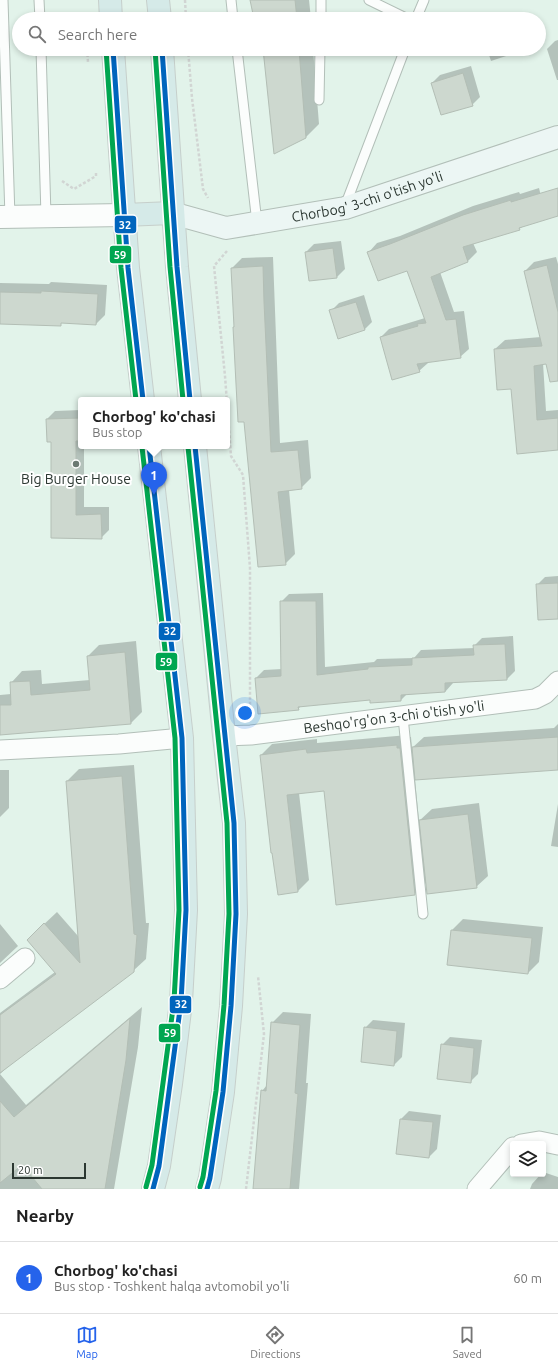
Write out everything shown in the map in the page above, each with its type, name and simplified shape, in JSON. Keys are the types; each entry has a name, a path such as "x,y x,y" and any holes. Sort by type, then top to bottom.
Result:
{"highway":[{"path":"110,0 111,12"},
{"path":"158,0 159,12"},
{"path":"113,56 128,268 143,397"},
{"path":"162,56 172,213 190,397"},
{"path":"124,215 172,213"},
{"path":"148,449 182,738 186,910 181,1002 159,1166 153,1189"},
{"path":"195,449 234,823 236,914 231,1006 223,1092 207,1189"}],"main road":[{"name":"Chorbog' 3-chi o'tish yo'li","path":"172,213 226,228 344,208 558,137"}],"street":[{"path":"5,217 124,215"},
{"name":"Beshqo'rg'on 3-chi o'tish yo'li","path":"224,736 251,735 535,699 545,694 558,681"},
{"path":"0,750 119,744 182,738"},
{"path":"0,979 25,958"},
{"path":"538,1141 556,1140"},
{"path":"477,1189 510,1150"}],"lane":[{"path":"3,0 5,217"},
{"path":"39,0 40,12"},
{"path":"231,0 232,12"},
{"path":"321,0 321,12"},
{"path":"369,0 394,12"},
{"path":"419,12 424,0"},
{"path":"41,56 46,216"},
{"path":"238,56 257,223"},
{"path":"319,100 320,56"},
{"path":"344,208 402,56"},
{"path":"402,717 423,914"}],"path":[{"path":"184,0 185,12"},
{"path":"88,56 89,68"},
{"path":"189,56 203,189 208,199 214,200"},
{"path":"74,189 96,176 96,168"},
{"path":"226,228 228,250 214,266 227,397"},
{"path":"230,443 231,456 243,475 248,537 250,568 251,735"},
{"path":"246,1189 264,1034 258,975"}],"building":[{"path":"250,0 295,0 296,12 253,12"},
{"path":"264,56 300,56 306,138 274,154"},
{"path":"463,73 473,106 441,115 431,83"},
{"path":"558,188 558,216 519,228 520,230 463,247 468,262 431,277 446,320 456,319 461,358 417,364 420,372 392,380 380,337 418,326 417,324 426,323 407,271 378,281 367,252 463,215 511,200 511,202"},
{"path":"333,248 337,278 309,281 305,252"},
{"path":"547,265 558,312 558,381 550,382 546,364 534,366 537,420 558,418 558,450 517,454 511,389 497,390 494,349 542,346 524,271"},
{"path":"263,266 271,452 298,450 302,489 278,492 286,565 258,567 244,422 238,422 231,268"},
{"path":"41,291 98,294 96,325 61,323 61,326 0,324 0,292 41,293"},
{"path":"356,302 365,330 338,339 329,310"},
{"path":"78,418 78,441 76,441 76,515 101,514 102,539 51,538 51,442 47,442 46,419"},
{"path":"558,583 558,619 538,620 536,584"},
{"path":"280,601 316,601 317,675 368,669 368,667 412,665 412,658 474,655 473,645 505,644 507,680 445,683 445,692 401,695 401,701 370,703 370,700 298,707 299,710 258,714 255,678 281,676"},
{"path":"125,652 131,724 0,735 0,705 11,705 10,682 30,681 31,695 90,690 87,656"},
{"path":"558,737 558,770 415,780 412,747"},
{"path":"397,745 397,748 400,748 415,895 336,905 324,791 287,795 298,892 278,895 271,853 260,755 306,749 307,753"},
{"path":"122,776 134,934 137,935 134,972 0,1073 0,1015 56,974 27,940 44,923 80,963 66,781"},
{"path":"468,814 477,888 427,894 419,820"},
{"path":"451,930 532,938 528,974 447,965"},
{"path":"130,1018 126,1060 105,1189 42,1189 22,1165 0,1183 0,1101 14,1117"},
{"path":"271,1022 300,1025 295,1093 298,1094 290,1189 253,1189 261,1090 266,1091"},
{"path":"364,1027 397,1031 394,1066 361,1062"},
{"path":"441,1044 474,1048 471,1083 437,1079"},
{"path":"400,1119 433,1122 429,1158 396,1154"}],"transit line":[{"name":"59","path":"106,56 121,268 136,397"},
{"name":"32","path":"113,56 128,268 143,397"},
{"name":"59","path":"155,56 170,267 183,397"},
{"name":"32","path":"162,56 177,267 190,397"},
{"name":"59","path":"142,449 175,738 179,910 174,1001 152,1165 146,1187"},
{"name":"32","path":"149,449 182,738 186,910 181,1002 159,1166 153,1189"},
{"name":"59","path":"188,449 227,823 229,914 224,1005 216,1091 203,1177 200,1187"},
{"name":"32","path":"195,449 234,823 236,914 231,1006 223,1092 207,1189"}],"place":[{"name":"Big Burger House","path":"76,464"},
{"name":"Chorbog' ko'chasi","path":"154,495"}]}
